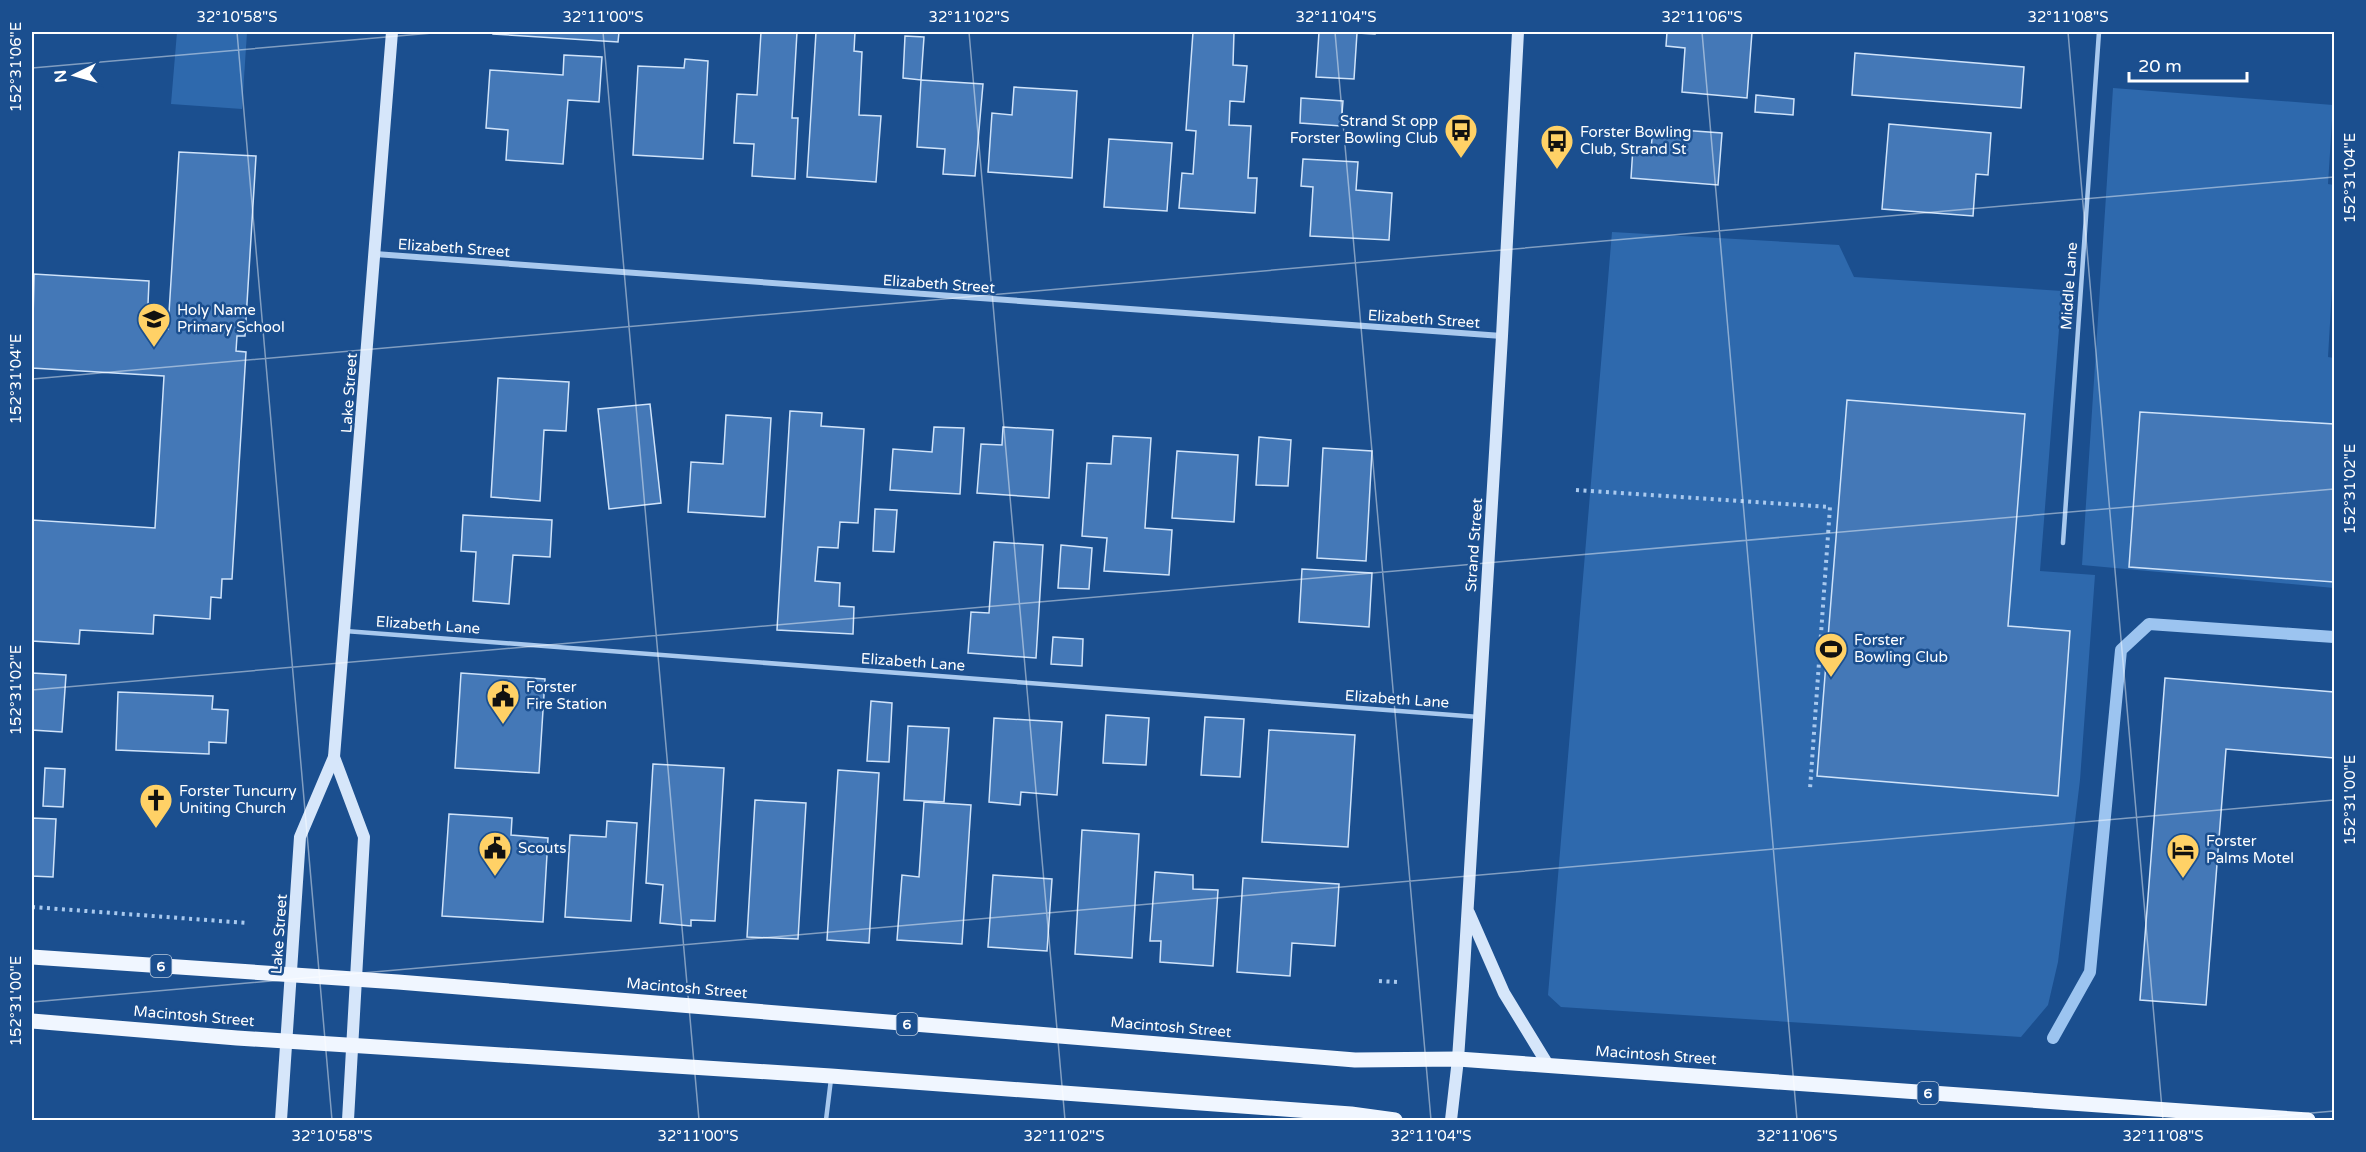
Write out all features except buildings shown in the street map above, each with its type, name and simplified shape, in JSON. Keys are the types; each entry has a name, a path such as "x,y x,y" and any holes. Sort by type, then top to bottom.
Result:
{"main road":[{"name":"Macintosh Street","path":"32,957 357,979 1355,1060 1458,1059 2308,1120"},
{"name":"Macintosh Street","path":"32,1021 287,1041 831,1076 1351,1114 1395,1120"}],"street":[{"name":"Lake Street","path":"281,1120 300,837 334,757 392,32"},
{"name":"Strand Street","path":"1451,1120 1458,1059 1518,32"},
{"name":"Elizabeth Street","path":"374,254 1502,336"},
{"name":"Lake Street","path":"334,757 364,837 348,1120"},
{"path":"1467,909 1504,993 1548,1065"}],"lane":[{"name":"Middle Lane","path":"2062,543 2099,32"},
{"name":"Elizabeth Lane","path":"345,631 1479,717"},
{"path":"826,1120 831,1076"}],"path":[{"path":"1576,490 1830,507 1810,789"},
{"path":"32,907 247,923"},
{"path":"1379,981 1397,982"}],"shaded area":[{"path":"177,32 247,32 242,109 171,104"},
{"path":"2113,88 2333,105 2328,184 2334,185 2334,255 2328,357 2334,358 2334,588 2082,565"},
{"name":"Forster Bowling Club","path":"1612,232 1839,245 1854,277 2062,291 2040,571 2095,575 2080,780 2058,962 2048,1005 2021,1037 1561,1007 1548,995"}],"waterway":[{"path":"2053,1038 2090,972 2121,650 2149,624 2334,637"}],"place":[{"name":"Strand St opp Forster Bowling Club","path":"1461,159"},
{"name":"Forster Bowling Club, Strand St","path":"1557,170"},
{"name":"Holy Name Primary School","path":"154,348"},
{"name":"Forster Bowling Club","path":"1831,678"},
{"name":"Forster Fire Station","path":"503,725"},
{"name":"Forster Tuncurry Uniting Church","path":"156,829"},
{"name":"Scouts","path":"495,877"},
{"name":"Forster Palms Motel","path":"2183,879"}]}
